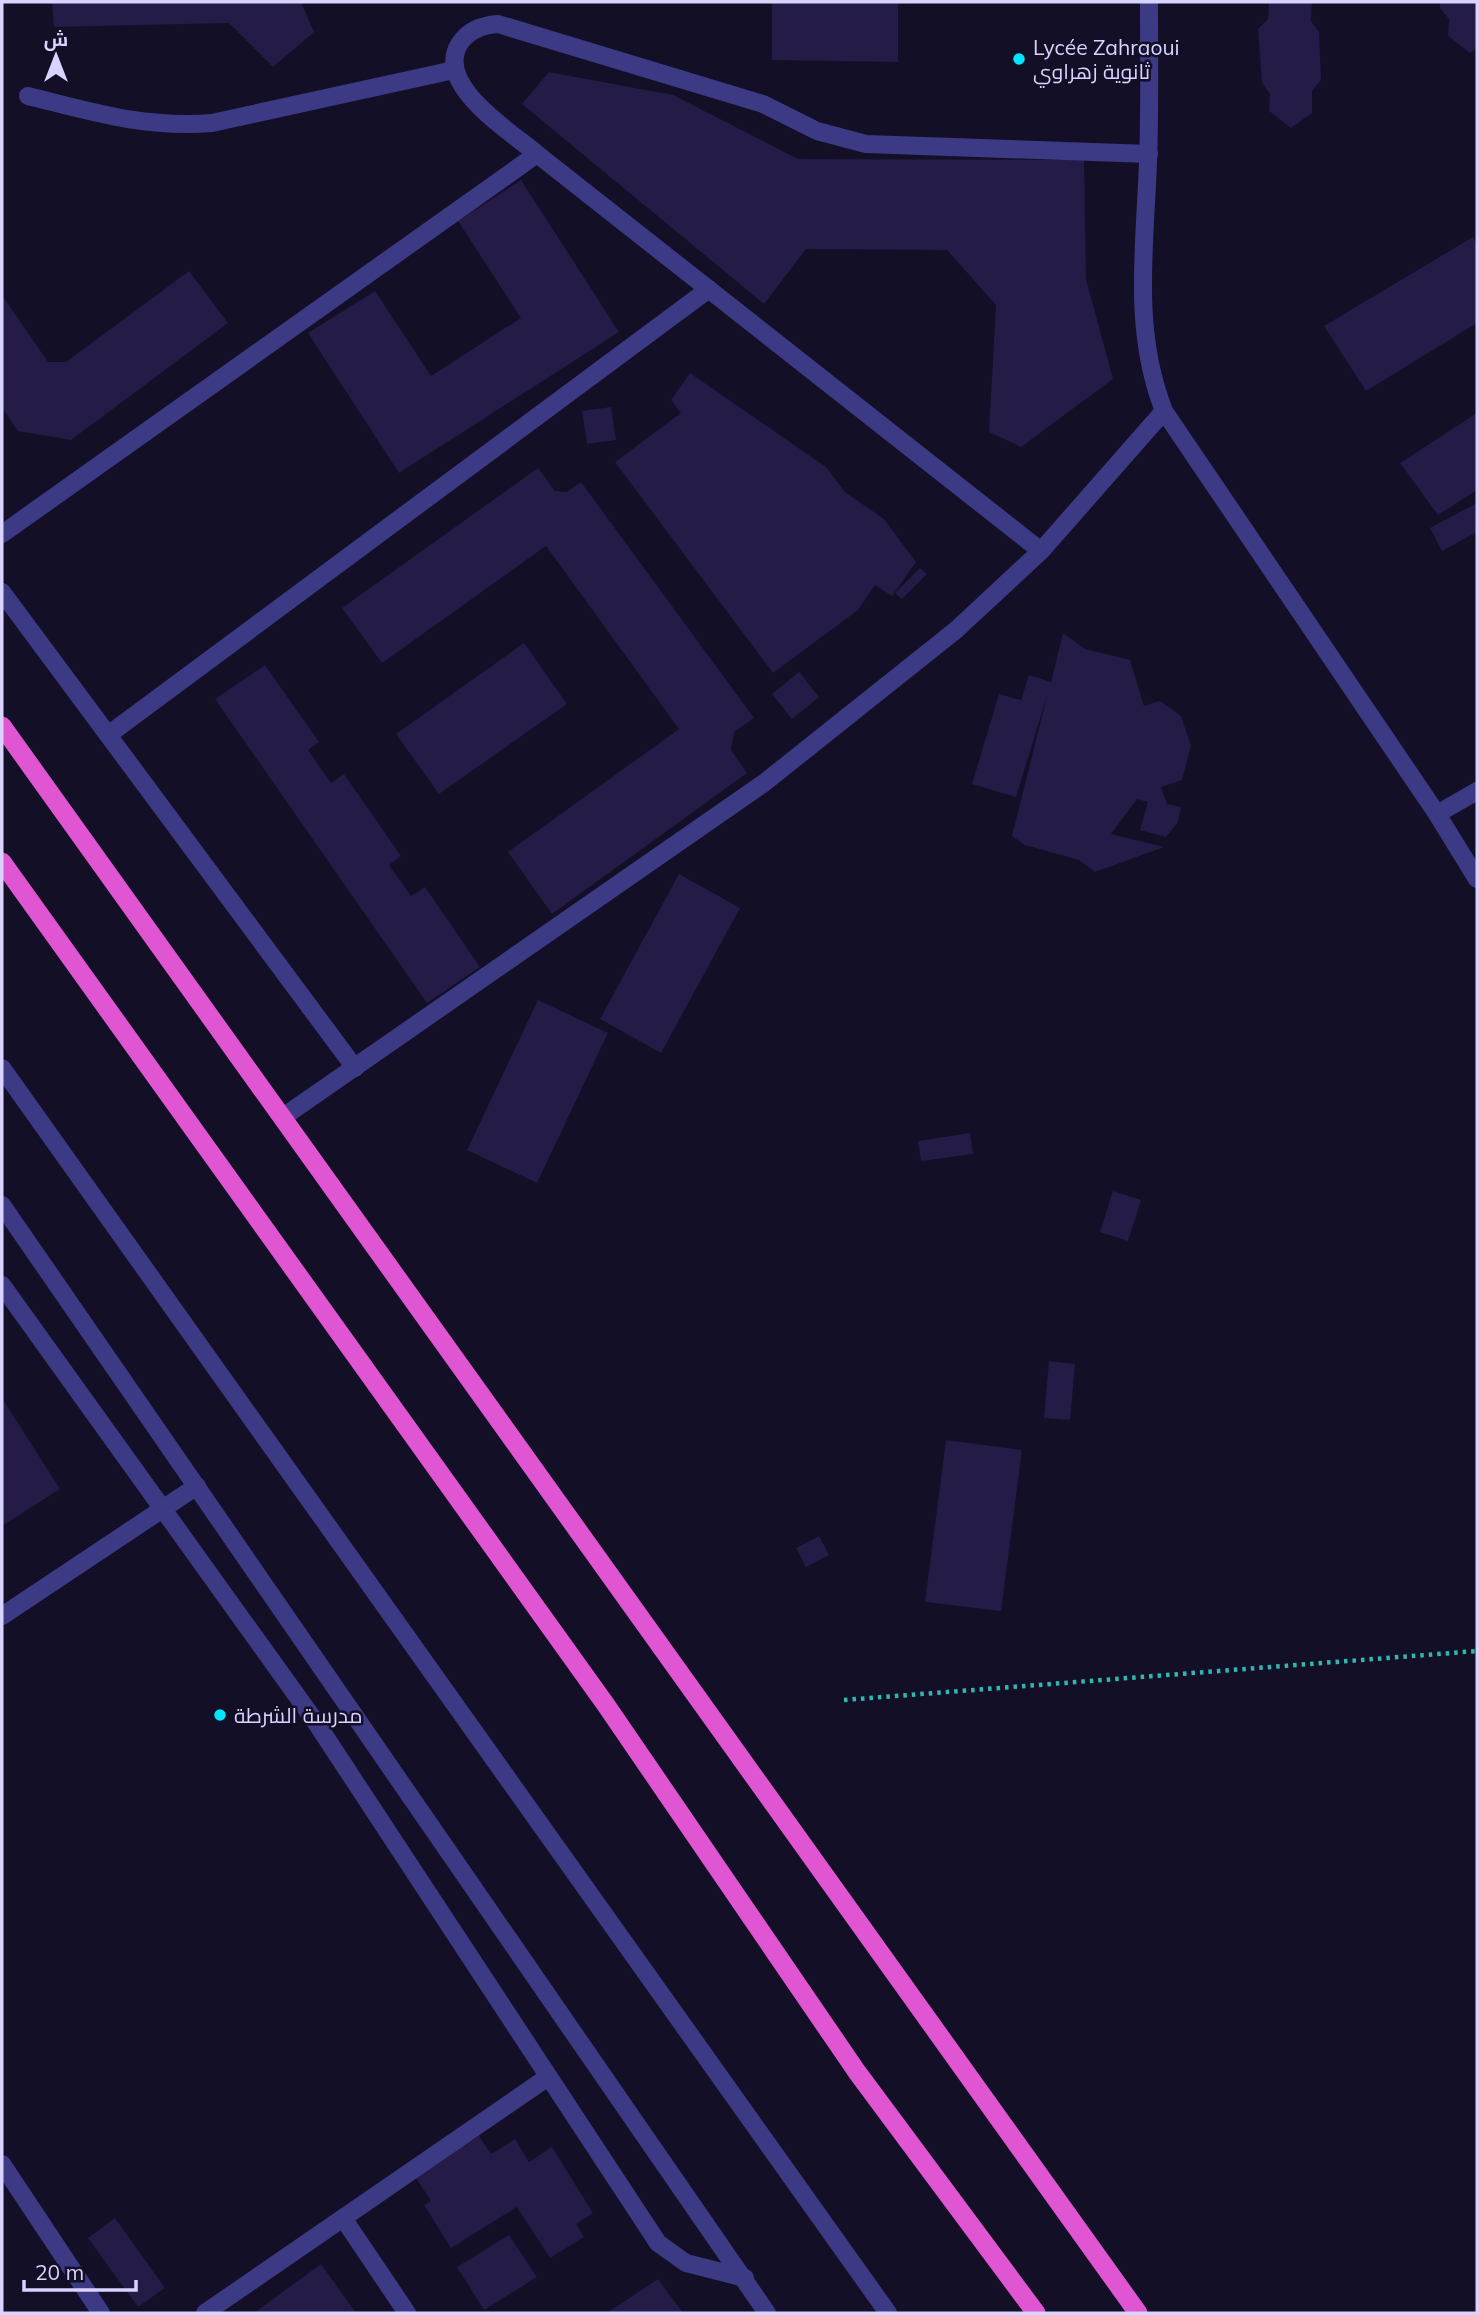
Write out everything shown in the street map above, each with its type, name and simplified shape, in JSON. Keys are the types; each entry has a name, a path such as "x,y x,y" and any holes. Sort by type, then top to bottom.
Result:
{"highway":[{"path":"2,726 1138,2313"},
{"path":"2,862 606,1704 857,2072 1036,2313"}],"street":[{"path":"1149,2 1149,154 1142,325 1146,356 1164,411 1437,814 1477,879"},
{"path":"1041,551 537,154 462,89 454,70 457,48 464,38 485,25 498,24 763,104 817,131 866,144 1149,154"},
{"path":"28,96 128,121 178,125 212,122 454,70"},
{"path":"2,534 537,154"},
{"path":"108,735 709,289"},
{"path":"283,1117 764,783 956,630 1041,551 1164,411"},
{"path":"2,592 355,1068"},
{"path":"1437,814 1477,791"},
{"path":"2,1068 888,2313"},
{"path":"2,1205 767,2313"},
{"path":"2,1285 315,1721 657,2243 686,2263 745,2278"},
{"path":"2,1616 197,1486"},
{"path":"205,2313 548,2077"},
{"path":"2,2164 101,2313"},
{"path":"343,2218 407,2313"}],"path":[{"path":"844,1700 1477,1651"}],"building":[{"path":"52,2 301,2 314,32 273,67 229,23 54,27"},
{"path":"772,2 898,2 898,62 772,60"},
{"path":"1269,2 1312,2 1311,21 1319,32 1321,80 1312,91 1312,113 1291,128 1269,111 1270,94 1262,83 1258,29 1268,19"},
{"path":"1440,2 1477,2 1477,48 1470,53 1448,36 1449,19 1440,8"},
{"path":"549,72 673,95 798,159 1084,160 1086,279 1113,379 1021,447 989,432 996,305 947,250 806,249 764,304 522,104"},
{"path":"521,180 619,332 399,473 308,333 375,291 431,376 521,318 458,221"},
{"path":"1473,237 1477,245 1477,323 1366,391 1324,326"},
{"path":"189,271 228,323 71,440 18,431 2,408 2,295 48,362 66,362"},
{"path":"690,373 826,467 845,492 884,519 916,562 892,596 875,585 858,610 773,673 615,462 681,413 671,400"},
{"path":"611,407 616,440 587,444 582,411"},
{"path":"1477,413 1477,490 1438,515 1400,463"},
{"path":"538,468 555,491 567,492 581,482 754,718 734,732 731,750 747,773 552,914 508,852 679,729 546,546 382,663 342,608"},
{"path":"1477,503 1477,532 1442,551 1430,528"},
{"path":"920,568 927,574 902,599 895,593"},
{"path":"1063,633 1085,649 1130,660 1144,706 1160,701 1181,716 1191,746 1182,780 1161,787 1167,804 1181,807 1178,822 1166,837 1140,830 1148,802 1137,799 1111,834 1164,847 1095,872 1079,860 1025,845 1012,836 1047,696 1016,797 972,784 999,694 1021,700 1029,675 1051,682"},
{"path":"524,643 567,704 439,794 396,734"},
{"path":"265,665 319,742 308,750 331,783 344,774 401,856 389,865 411,896 425,887 480,967 427,1003 215,699"},
{"path":"799,672 819,697 792,719 772,694"},
{"path":"679,874 740,908 661,1053 600,1019"},
{"path":"538,1000 608,1033 537,1183 467,1150"},
{"path":"970,1133 973,1154 921,1161 918,1141"},
{"path":"1113,1191 1141,1200 1128,1241 1100,1232"},
{"path":"1049,1361 1075,1364 1070,1420 1044,1418"},
{"path":"2,1398 60,1489 2,1526"},
{"path":"946,1440 1022,1450 1001,1611 925,1602"},
{"path":"819,1536 829,1555 806,1567 796,1548"},
{"path":"479,2136 491,2154 515,2139 529,2162 552,2147 593,2213 576,2224 584,2237 550,2258 517,2207 451,2248 424,2205 431,2201 414,2175"},
{"path":"115,2218 165,2288 138,2307 88,2238"},
{"path":"509,2235 537,2277 484,2310 457,2267"},
{"path":"321,2264 356,2313 254,2313"},
{"path":"658,2279 683,2313 607,2313"}],"place":[{"name":"Lycée Zahraoui ثانوية زهراوي","path":"1019,59"},
{"name":"مدرسة الشرطة","path":"220,1715"}]}
